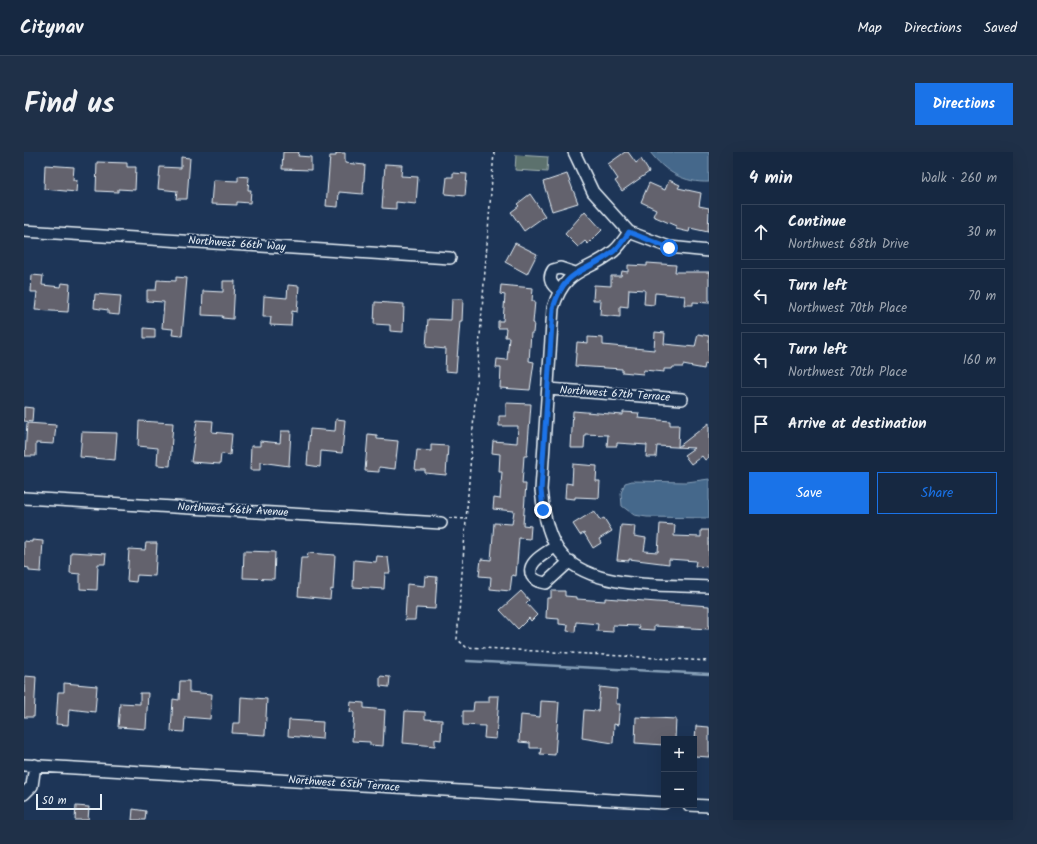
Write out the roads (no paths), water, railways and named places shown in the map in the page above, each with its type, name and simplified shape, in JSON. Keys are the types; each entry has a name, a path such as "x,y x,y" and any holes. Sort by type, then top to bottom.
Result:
{"street":[{"path":"574,152 593,192 629,232 669,248 709,252"},
{"name":"Northwest 66th Way","path":"24,231 450,258"},
{"path":"629,232 616,250 607,257 570,277 560,291 553,308 541,490 543,510 563,554 601,578 622,582 709,587"},
{"path":"560,291 552,285 550,281 553,270 560,268 575,273"},
{"name":"Northwest 67th Terrace","path":"548,390 682,399"},
{"name":"Northwest 66th Avenue","path":"24,498 442,522"},
{"path":"24,794 32,786 30,765"},
{"name":"Northwest 65th Terrace","path":"30,765 661,804"},
{"path":"697,805 709,806"}],"water":[{"path":"650,152 709,152 709,182 691,181 676,175 662,165"},
{"path":"709,479 709,518 647,517 634,515 622,506 621,493 625,483 632,481 687,482"}],"waterway":[{"path":"467,661 709,674"}]}
